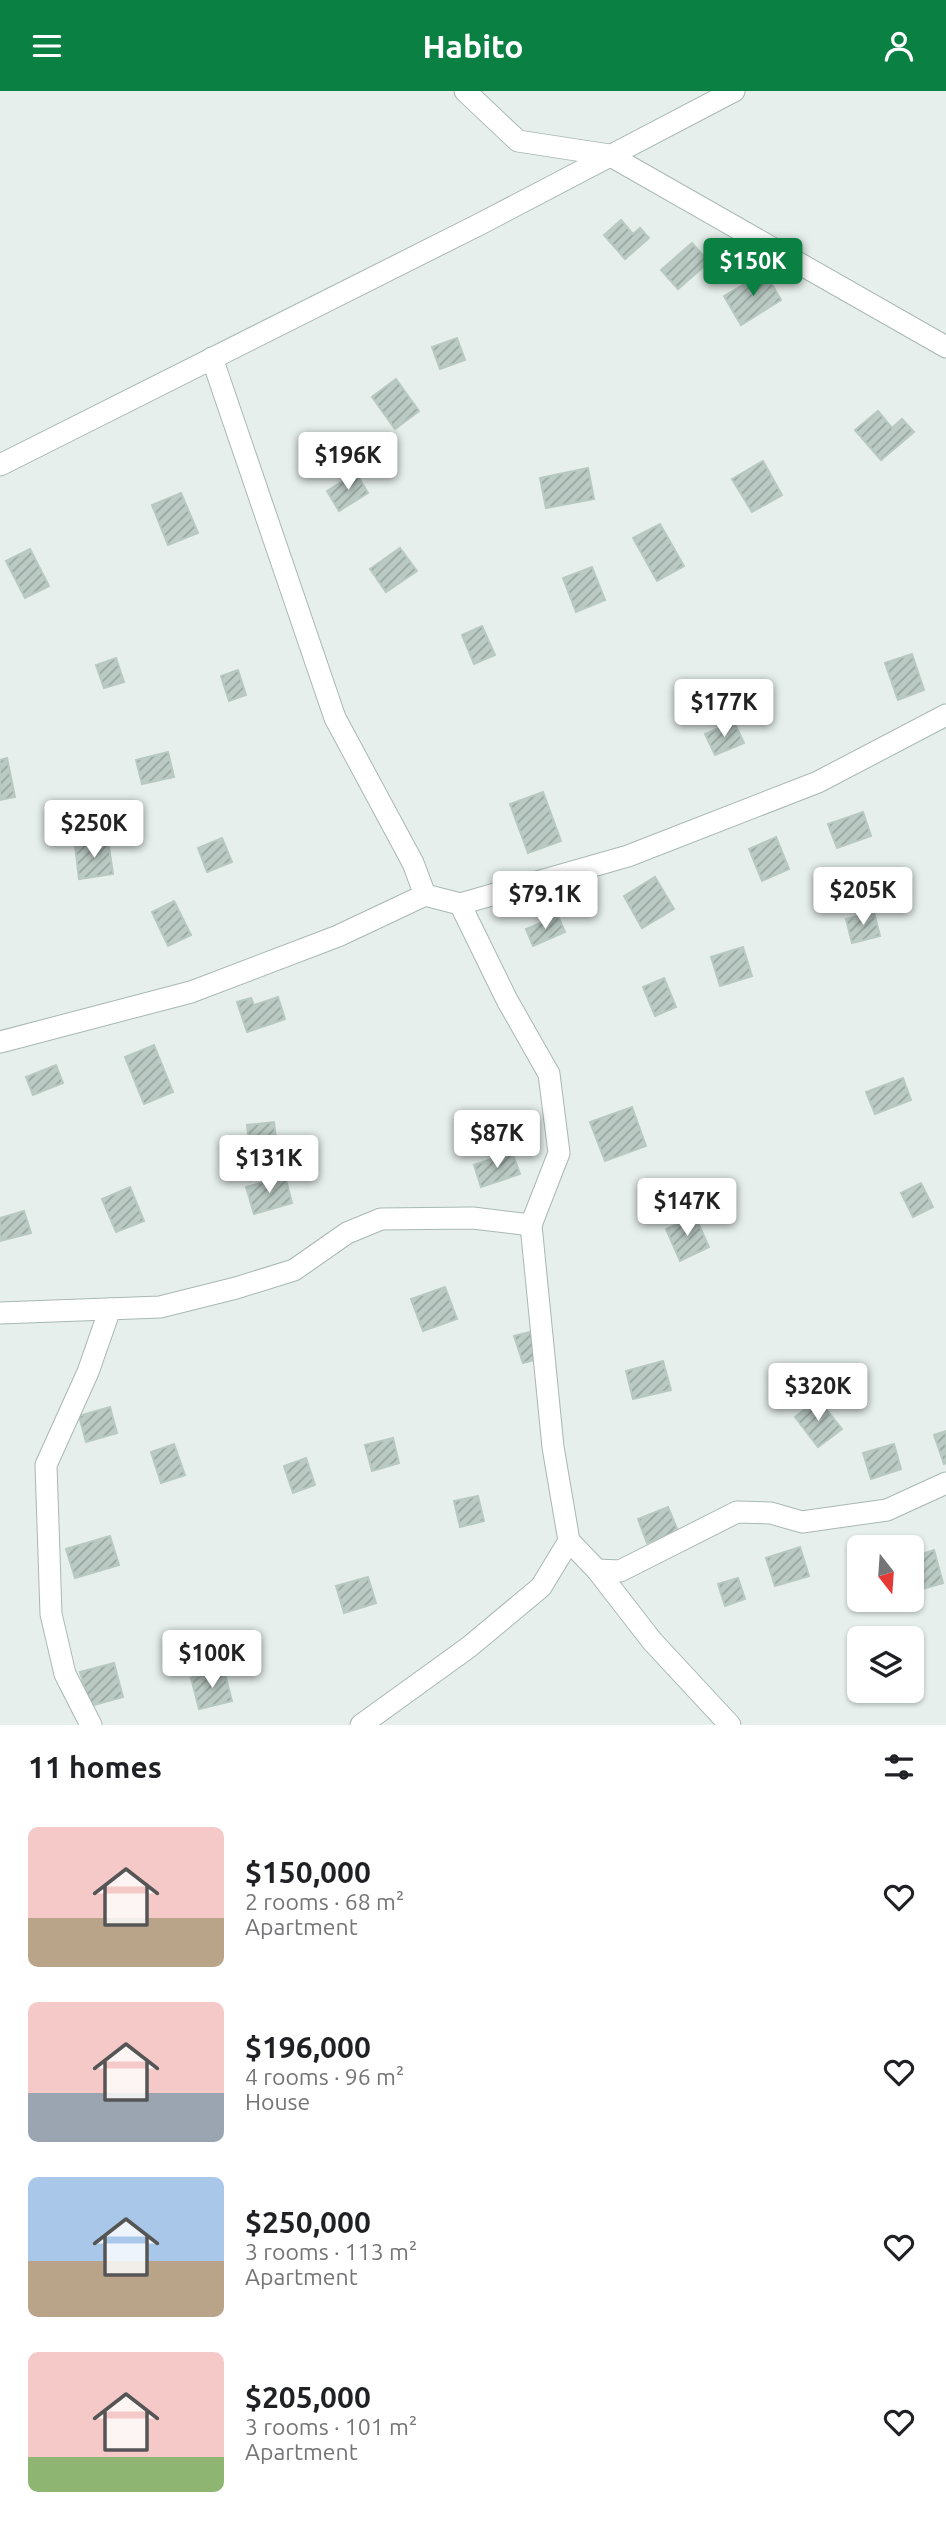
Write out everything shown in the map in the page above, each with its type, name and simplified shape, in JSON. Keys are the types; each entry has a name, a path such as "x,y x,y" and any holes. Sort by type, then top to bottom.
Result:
{"street":[{"path":"466,91 519,141 609,155 946,347"},
{"path":"0,465 482,223 734,91"},
{"path":"212,358 335,718 413,863 425,895"},
{"path":"0,1042 191,992 338,936 425,895 460,904 628,856 818,782 946,715"},
{"path":"460,904 507,1000 549,1074 559,1153 531,1225 553,1447 569,1541 597,1570 652,1641 730,1725"},
{"path":"0,1313 160,1307 294,1270 347,1233 381,1219 473,1218 531,1225"},
{"path":"91,1725 65,1674 51,1614 46,1465 88,1372 110,1309"},
{"path":"597,1570 620,1570 737,1512 771,1513 802,1522 887,1510 946,1483"},
{"path":"362,1725 469,1647 541,1587 569,1541"}],"building":[{"path":"621,220 633,234 640,228 649,238 625,259 604,235"},
{"path":"692,243 709,262 678,289 661,270"},
{"path":"765,272 781,300 741,325 724,296"},
{"path":"457,338 465,360 440,369 432,347"},
{"path":"396,379 419,411 395,429 372,397"},
{"path":"878,411 892,428 902,419 914,432 881,460 855,430"},
{"path":"763,461 782,495 752,512 732,479"},
{"path":"588,468 594,499 546,508 540,478"},
{"path":"356,473 368,493 339,511 327,491"},
{"path":"181,493 198,533 168,545 152,505"},
{"path":"660,524 684,566 657,581 633,538"},
{"path":"400,548 417,571 386,592 370,569"},
{"path":"30,549 49,586 25,598 6,561"},
{"path":"592,567 605,600 576,612 563,578"},
{"path":"482,626 495,655 474,664 462,635"},
{"path":"912,654 924,690 898,700 885,663"},
{"path":"116,658 124,682 104,688 96,665"},
{"path":"238,670 246,695 229,701 221,676"},
{"path":"734,722 744,743 715,755 705,734"},
{"path":"168,752 174,777 142,784 136,760"},
{"path":"7,758 15,797 0,800 0,760"},
{"path":"543,792 561,841 528,853 510,804"},
{"path":"863,812 871,836 837,848 828,824"},
{"path":"776,837 789,869 762,881 749,849"},
{"path":"222,838 232,862 207,872 198,848"},
{"path":"108,840 113,874 79,879 75,845"},
{"path":"655,877 674,909 642,928 624,896"},
{"path":"174,901 191,935 168,946 152,912"},
{"path":"874,912 880,936 852,943 846,919"},
{"path":"558,916 565,932 533,946 526,929"},
{"path":"743,947 752,976 720,986 711,957"},
{"path":"664,978 676,1007 655,1016 643,987"},
{"path":"278,997 285,1019 247,1032 237,1002 251,998 254,1005"},
{"path":"154,1045 173,1092 144,1104 125,1057"},
{"path":"56,1065 63,1083 33,1095 26,1077"},
{"path":"903,1078 911,1100 875,1114 866,1092"},
{"path":"632,1107 646,1146 605,1161 590,1122"},
{"path":"274,1122 277,1147 250,1150 247,1125"},
{"path":"512,1152 520,1174 481,1187 474,1165"},
{"path":"285,1176 292,1203 254,1214 246,1187"},
{"path":"921,1183 933,1207 913,1217 901,1193"},
{"path":"130,1187 144,1221 116,1232 102,1199"},
{"path":"24,1211 31,1233 0,1241 0,1218"},
{"path":"695,1216 709,1247 680,1261 666,1229"},
{"path":"445,1287 457,1319 423,1331 411,1299"},
{"path":"530,1332 538,1359 523,1363 514,1336"},
{"path":"663,1361 671,1390 633,1399 626,1371"},
{"path":"818,1399 842,1429 818,1447 795,1417"},
{"path":"110,1407 117,1433 86,1442 79,1416"},
{"path":"946,1431 946,1463 944,1464 934,1435"},
{"path":"393,1438 399,1463 372,1471 365,1445"},
{"path":"174,1444 185,1475 161,1483 151,1452"},
{"path":"894,1444 901,1469 871,1479 863,1453"},
{"path":"306,1458 315,1485 293,1493 284,1466"},
{"path":"478,1496 484,1521 460,1527 454,1501"},
{"path":"668,1507 678,1531 647,1543 638,1519"},
{"path":"110,1536 119,1565 75,1578 66,1549"},
{"path":"800,1547 809,1576 775,1586 766,1558"},
{"path":"934,1550 943,1583 924,1589 924,1553"},
{"path":"368,1577 376,1603 344,1613 336,1586"},
{"path":"738,1578 745,1599 725,1606 718,1584"},
{"path":"114,1663 123,1697 90,1706 80,1672"},
{"path":"224,1670 232,1701 199,1709 191,1678"}]}
